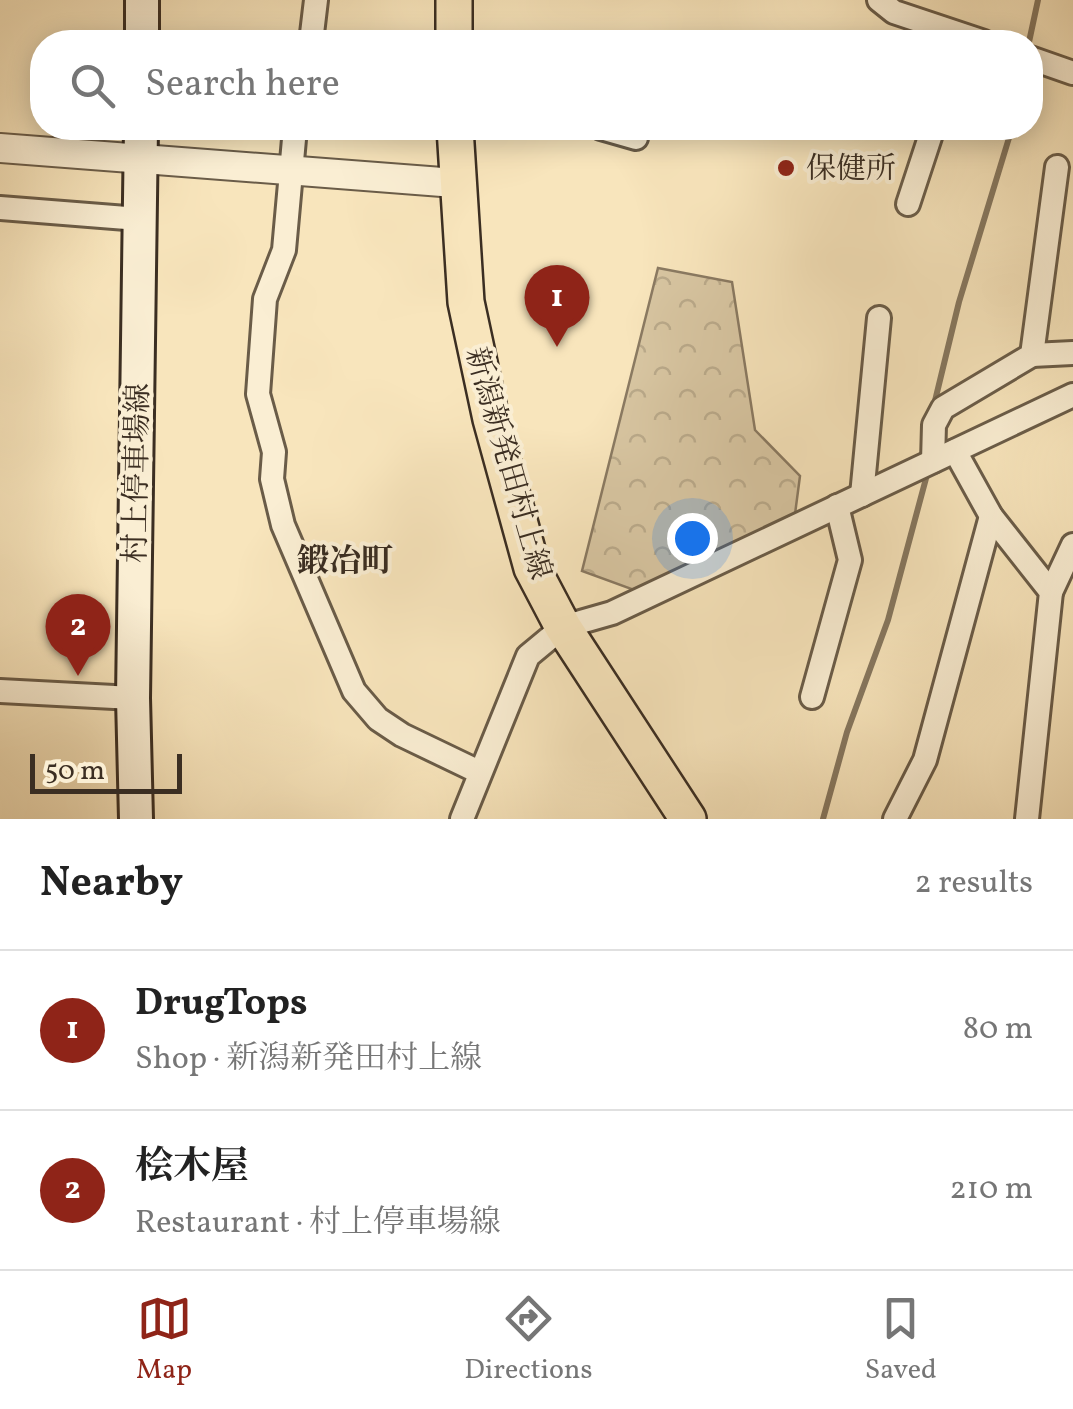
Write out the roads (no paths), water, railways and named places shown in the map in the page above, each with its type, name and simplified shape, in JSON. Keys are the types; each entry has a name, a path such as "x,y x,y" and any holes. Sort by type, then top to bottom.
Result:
{"main road":[{"path":"142,0 142,30"},
{"path":"454,0 454,30"},
{"name":"新潟新発田村上線","path":"455,140 466,302 490,420 532,568 563,627 688,819"},
{"name":"村上停車場線","path":"136,819 133,698 141,143"}],"street":[{"path":"312,30 316,0"},
{"path":"879,0 894,12 942,30"},
{"path":"1043,63 1073,73"},
{"path":"294,140 284,250 265,299 258,394 274,452 272,479 283,525 354,691 378,719 402,735 478,772"},
{"path":"908,204 928,140"},
{"path":"0,148 141,143 290,170 456,183"},
{"path":"1032,355 1057,167"},
{"path":"0,208 140,219"},
{"path":"862,495 880,318"},
{"path":"933,462 934,425 943,408 1032,355 1073,354"},
{"path":"462,819 528,656 563,627 612,613 1073,395"},
{"path":"955,451 991,516 1051,592"},
{"path":"812,698 850,560 836,506"},
{"path":"895,819 925,760 991,516"},
{"path":"1027,819 1051,592 1073,545"},
{"path":"0,692 133,698"}],"waterway":[{"path":"1032,30 1038,0"},
{"path":"933,409 959,302 1008,140"},
{"path":"823,819 847,732 888,620 928,471"}],"place":[{"name":"保健所","path":"786,168"},
{"name":"DrugTops","path":"557,347"},
{"name":"桧木屋","path":"78,676"}],"district":[{"name":"鍛冶町","path":"345,560"}]}
